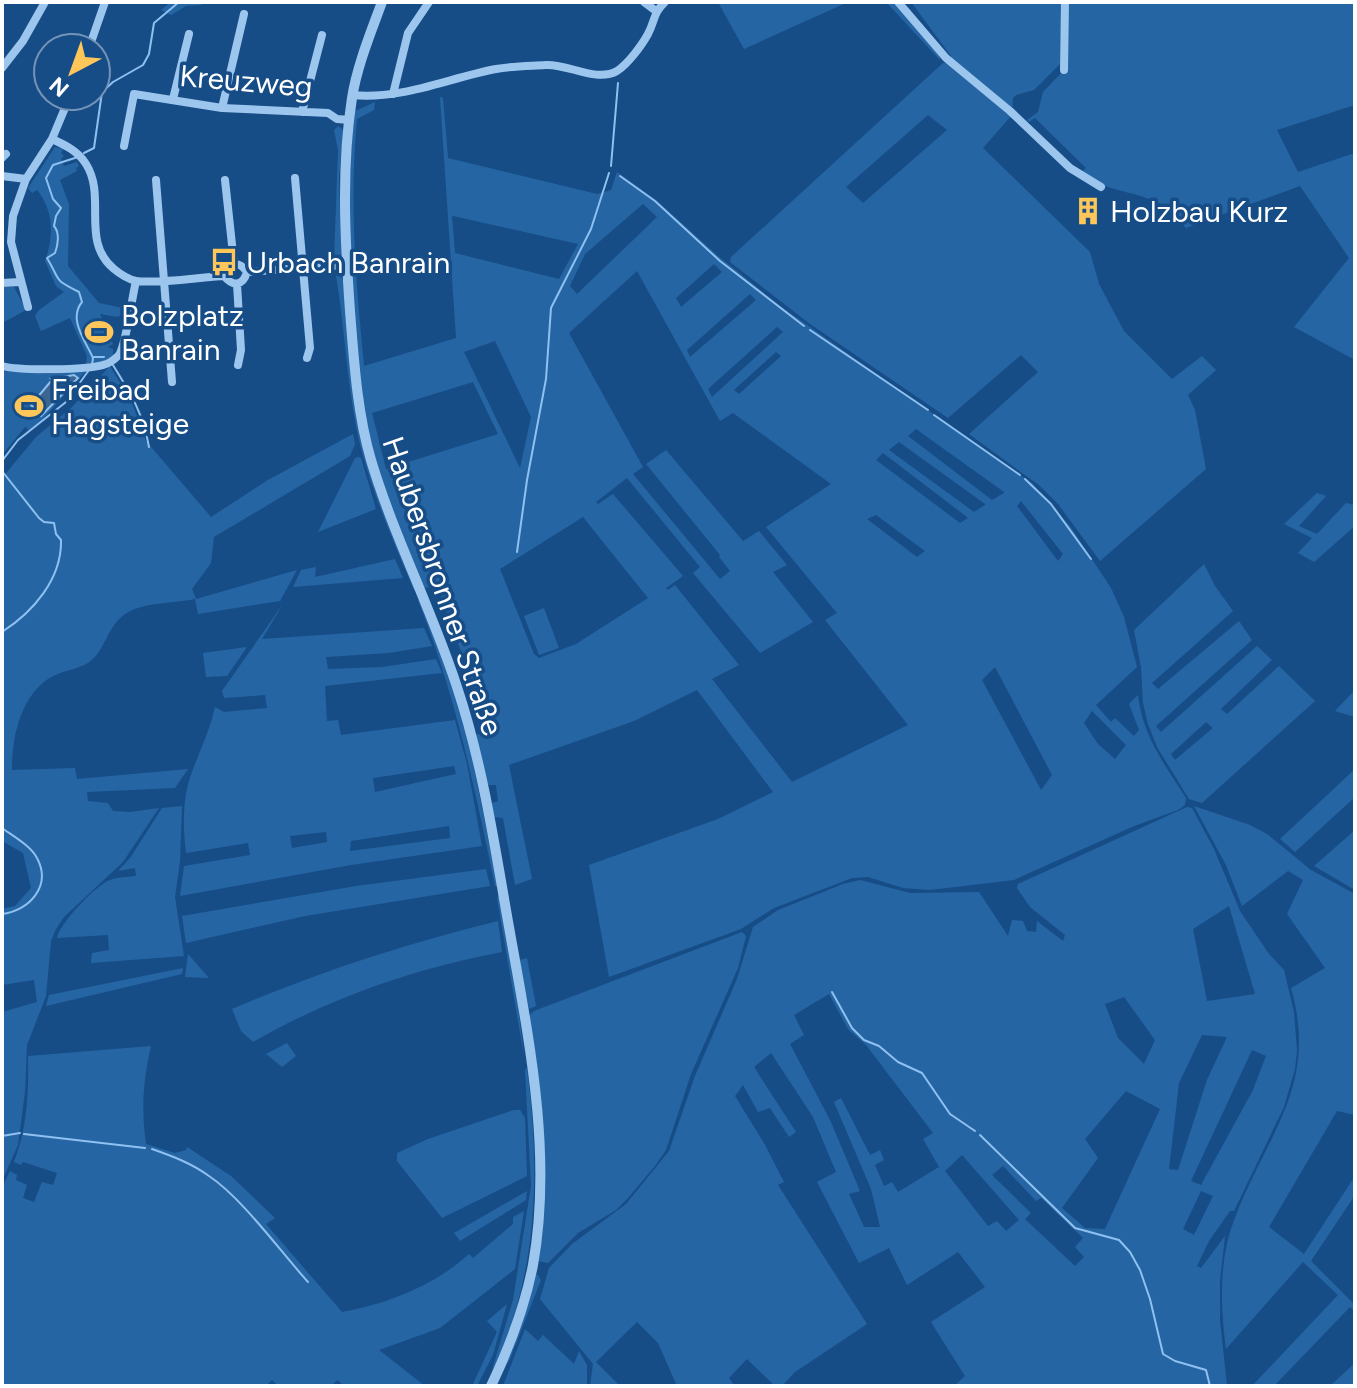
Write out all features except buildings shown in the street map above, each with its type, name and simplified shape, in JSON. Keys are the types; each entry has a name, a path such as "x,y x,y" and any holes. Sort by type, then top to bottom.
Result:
{"street":[{"path":"2,68 23,41 45,2"},
{"path":"95,32 105,2"},
{"name":"Haubersbronner Straße","path":"382,2 352,95 350,120 345,191 354,371 370,457 458,689 480,772 524,1013 537,1127 540,1193 532,1267 514,1328 491,1386"},
{"path":"393,94 408,33 429,2"},
{"path":"644,2 656,11"},
{"path":"352,95 393,94 498,68 552,64 609,75 622,67 649,33 656,11 665,2"},
{"path":"898,2 946,58 1010,111 1070,168 1101,187"},
{"path":"1064,70 1065,2"},
{"path":"222,108 244,14"},
{"path":"173,99 189,34"},
{"path":"302,112 322,35"},
{"name":"Kreuzweg","path":"124,146 134,94 222,108 328,113 337,119 350,120"},
{"path":"28,307 11,242 13,216 26,179 52,139 63,112"},
{"path":"52,139 74,150 84,162 92,178 94,230 99,251 121,275 136,281 224,276 232,284 237,284 242,282 247,272"},
{"path":"2,176 26,179"},
{"path":"295,178 310,348 307,358"},
{"path":"156,180 172,382"},
{"path":"225,180 234,263"},
{"path":"224,276 234,263 247,272"},
{"path":"247,272 347,265"},
{"path":"2,366 22,369 106,365 120,353 125,342 136,281"},
{"path":"2,283 20,282"},
{"path":"237,284 241,350 238,365"}],"shaded area":[{"path":"171,2 201,2 202,5 186,6 171,15 161,10"},
{"path":"718,2 848,2 744,49"},
{"path":"886,2 894,2 940,60"},
{"path":"911,2 1062,2 1060,64 1034,90 1013,98 1012,115 983,148 1090,252 1099,284 1124,331 1172,379 1202,356 1216,370 1188,395 1195,410 1206,469 1100,561 1058,504 1040,486 969,434 1038,372 1021,355 948,418 810,324 730,262 731,257 943,63 949,63 951,56","holes":["928,115 947,130 863,203 846,187"]},
{"path":"1067,2 1355,2 1355,105 1277,130 1298,172 1355,153 1355,360 1294,327 1349,258 1300,186 1186,228 1164,206 1091,180 1081,173 1086,168 1035,118 1029,122 1027,120 1038,112 1043,92 1067,67"},
{"path":"440,97 443,98 448,158 597,194 611,190 617,172 656,200 780,306 1033,484 1070,526 1111,588 1124,617 1137,667 1096,705 1111,722 1115,718 1134,736 1139,730 1129,704 1138,695 1149,736 1186,798 1185,805 1014,880 930,890 903,888 868,877 852,878 774,908 741,929 609,977 589,865 718,819 773,792 697,690 634,721 509,765 532,879 515,885 503,818 492,817 489,804 498,801 496,785 485,785 474,736 484,731 471,679 437,586 424,588 396,521 378,469 365,415 353,306 350,185 355,111 375,102 374,110 357,119 355,150 354,242 364,366 456,338","holes":["643,204 657,217 577,294 570,286 585,254","452,216 578,244 559,279 455,253","714,264 722,272 681,307 676,298","637,271 720,421 733,413 831,484 766,527 837,613 825,620 908,725 792,782 712,679 739,665 675,585 668,590 666,588 683,576 613,494 598,504 596,502 627,478 700,567 693,573 760,653 813,622 773,572 787,565 759,531 743,541 666,450 646,464 720,555 730,571 720,579 633,474 643,467 569,333","750,294 756,300 690,357 687,350","777,327 783,332 712,397 708,389","495,341 531,417 520,468 464,352","776,352 781,356 739,394 734,390","473,382 498,434 386,469 372,413","916,429 1004,493 992,500 908,436","899,442 985,505 974,512 889,450","883,453 968,518 960,523 876,460","1021,501 1063,554 1058,561 1017,506","876,515 925,551 917,557 867,519","583,517 648,598 576,644 539,658 534,654 500,569","995,667 1052,775 1041,790 982,680","1092,711 1126,745 1115,759 1098,744 1084,723"]},
{"path":"338,126 344,130 339,177 341,254 334,260 338,150 334,130"},
{"path":"55,147 63,149 61,159 64,166 77,162 79,166 77,171 60,180 69,204 68,266 99,303 123,308 117,317 100,314 113,344 108,347 113,349 113,356 106,361 86,364 87,356 70,318 41,331 35,316 64,292 56,286 45,261 51,233 47,206 37,190 32,193 28,188"},
{"path":"338,270 344,283 358,414 417,591 386,522 362,452 350,387 336,276"},
{"path":"2,287 14,287 26,310 4,322"},
{"path":"110,366 132,403 146,441 211,517 268,480 353,434 355,444 350,456 214,537 211,563 192,589 196,599 297,570 280,601 198,614 195,599 131,611 115,624 91,661 51,677 40,685 25,706 16,731 12,770 75,768 77,779 188,769 175,788 87,792 88,801 108,803 113,811 159,808 123,862 64,917 56,929 51,941 46,996 27,1045 18,1145 2,1181 2,1012 37,1002 34,980 2,985 2,909 15,906 31,888 23,853 2,841 2,478 36,437 72,407"},
{"name":"Freibad Hagsteige","path":"2,371 48,374 86,371 43,419 29,430 25,427 2,455"},
{"path":"74,375 78,378 41,416 31,405 51,379"},
{"path":"355,458 361,458 376,509 318,532"},
{"path":"1317,493 1326,496 1299,526 1317,534 1346,503 1355,505 1355,526 1314,562 1298,553 1312,538 1284,524"},
{"path":"395,559 403,578 293,587 301,570 316,567 315,577"},
{"path":"1204,564 1233,611 1152,683 1158,689 1239,621 1252,640 1156,726 1161,732 1257,646 1272,660 1221,709 1227,714 1279,666 1315,701 1202,803 1189,799 1157,747 1148,724 1134,630","holes":["1206,722 1213,728 1175,760 1171,754"]},
{"path":"420,598 455,693 469,743 498,887 495,886 454,706 418,600"},
{"path":"283,604 262,639 424,628 432,646 389,653 326,657 328,669 382,667 436,659 442,673 325,686 327,721 338,720 341,735 455,720 467,764 482,846 351,865 180,896 184,866 250,855 248,843 186,853 186,792 215,707 224,712 267,708 265,695 224,698 222,691","holes":["454,766 456,774 375,792 373,778","449,826 450,838 350,851 351,841","326,832 327,842 292,848 290,836"]},
{"path":"544,608 559,648 539,655 524,616"},
{"path":"247,647 227,676 206,677 203,653"},
{"path":"1355,690 1355,717 1335,711"},
{"path":"1355,769 1355,797 1295,852 1280,839"},
{"path":"182,806 175,897 184,956 91,963 92,953 109,950 108,935 57,938 71,915 96,889 113,879 136,876 135,868 118,871 162,808"},
{"path":"1194,806 1267,834 1311,870 1355,894 1355,1115 1337,1111 1269,1227 1304,1254 1355,1176 1355,1195 1311,1261 1355,1305 1355,1311 1350,1307 1274,1386 1252,1386 1338,1295 1303,1262 1226,1349 1222,1305 1224,1261 1230,1232 1242,1200 1283,1115 1293,1087 1298,1057 1298,1025 1291,988 1325,968 1287,914 1303,880 1288,871 1242,906 1226,865"},
{"path":"1187,807 1192,808 1214,849 1240,911 1269,954 1284,970 1294,1012 1297,1051 1284,1107 1234,1211 1230,1211 1209,1241 1197,1266 1201,1268 1225,1236 1220,1320 1227,1386 954,1386 965,1376 931,1322 985,1287 958,1252 907,1285 889,1248 859,1263 817,1182 836,1172 813,1117 771,1053 754,1067 796,1132 789,1137 770,1108 758,1112 743,1085 735,1096 784,1182 778,1185 867,1324 795,1372 782,1386 775,1386 747,1359 729,1378 735,1386 677,1386 658,1343 637,1322 596,1362 620,1386 590,1386 593,1364 540,1299 549,1268 572,1244 626,1204 669,1151 695,1076 737,979 753,927 778,910 860,880 910,893 979,892 1008,936 1012,920 1023,921 1027,931 1036,932 1037,921 1063,941 1065,935 1030,907 1017,888 1018,884","holes":["1229,906 1255,994 1207,1001 1193,929","829,994 848,1029 866,1045 933,1133 923,1139 939,1167 898,1192 892,1182 884,1186 875,1165 884,1160 880,1150 870,1155 841,1098 834,1102 871,1189 880,1227 864,1227 849,1194 860,1191 830,1120 790,1044 804,1035 794,1015","1124,997 1155,1040 1144,1064 1118,1038 1105,1004","1202,1035 1227,1037 1207,1080 1178,1170 1169,1169 1179,1083","1252,1050 1266,1056 1253,1090 1201,1185 1191,1181","1126,1091 1160,1109 1105,1229 1085,1228 1062,1208 1098,1158 1085,1139","962,1155 1019,1220 1006,1231 997,1221 988,1226 945,1171","1003,1166 1036,1201 1041,1198 1083,1238 1075,1247 1084,1257 1075,1266 1025,1219 1031,1213 992,1175","1201,1191 1213,1196 1194,1235 1183,1229"]},
{"path":"1355,830 1355,890 1314,866"},
{"path":"486,869 490,886 305,916 186,943 182,916 356,886"},
{"path":"499,894 515,981 524,1056 497,898"},
{"path":"498,921 502,952 374,986 312,1012 253,1042 241,1031 232,1009 363,960"},
{"path":"742,932 746,936 738,968 691,1074 666,1150 616,1210 578,1233 548,1263 538,1261 541,1220 527,1017 534,1011"},
{"path":"188,954 209,978 185,977"},
{"path":"527,958 536,1006 529,1009 519,960"},
{"path":"183,968 182,974 46,1006 49,995"},
{"path":"287,1043 296,1056 282,1067 266,1054"},
{"path":"151,1046 144,1095 146,1144 175,1153 187,1147 231,1176 275,1218 266,1224 342,1312 409,1292 441,1275 469,1254 473,1258 513,1224 513,1217 524,1211 515,1269 440,1328 379,1350 425,1386 343,1386 338,1380 333,1384 335,1386 278,1386 272,1380 266,1386 2,1386 2,1187 10,1171 17,1175 16,1180 27,1185 23,1198 34,1202 42,1182 53,1185 57,1173 14,1162 26,1110 28,1056"},
{"path":"527,1068 534,1163 532,1226 522,1288 502,1353 492,1370 513,1300 531,1186"},
{"path":"520,1110 525,1118 527,1176 442,1218 397,1161 397,1153 428,1139"},
{"path":"527,1191 526,1200 460,1241 454,1233"},
{"path":"537,1274 541,1280 502,1373 533,1277"},
{"path":"507,1304 493,1355 477,1386 472,1386 497,1332 487,1321"},
{"path":"525,1329 538,1341 543,1335 574,1364 579,1351 587,1365 587,1386 503,1386"},
{"path":"1355,1363 1355,1385 1330,1386"}],"waterway":[{"path":"84,153 94,148 102,92 143,65 149,54 154,23 179,2"},
{"path":"611,166 618,83"},
{"path":"78,157 53,165 46,178 53,199 61,208 54,226 58,243 55,253 47,258 58,279 79,292 82,302 77,322 93,358 92,365"},
{"path":"517,552 546,379 551,308 591,229 609,173"},
{"path":"620,176 655,201 720,261 804,326"},
{"path":"810,330 928,410"},
{"path":"94,357 104,357"},
{"path":"113,365 136,404 149,447"},
{"path":"2,461 18,440 66,402 89,370"},
{"path":"934,415 1020,475"},
{"path":"2,471 39,518 54,523 61,540 57,568 44,593 24,615 2,632"},
{"path":"1025,479 1051,504 1091,559"},
{"path":"2,828 34,854 42,878 40,887 29,902 2,914"},
{"path":"832,992 852,1028 864,1040 922,1073 950,1114 975,1131"},
{"path":"2,1136 20,1133"},
{"path":"24,1134 145,1148"},
{"path":"980,1135 1075,1228 1119,1240 1130,1252 1150,1299 1163,1354 1206,1370 1210,1386"},
{"path":"152,1149 202,1171 222,1186 308,1282"}],"place":[{"name":"Holzbau Kurz","path":"1088,211"},
{"name":"Urbach Banrain","path":"224,262"},
{"name":"Bolzplatz Banrain","path":"99,332"},
{"name":"Freibad Hagsteige","path":"29,406"}]}
